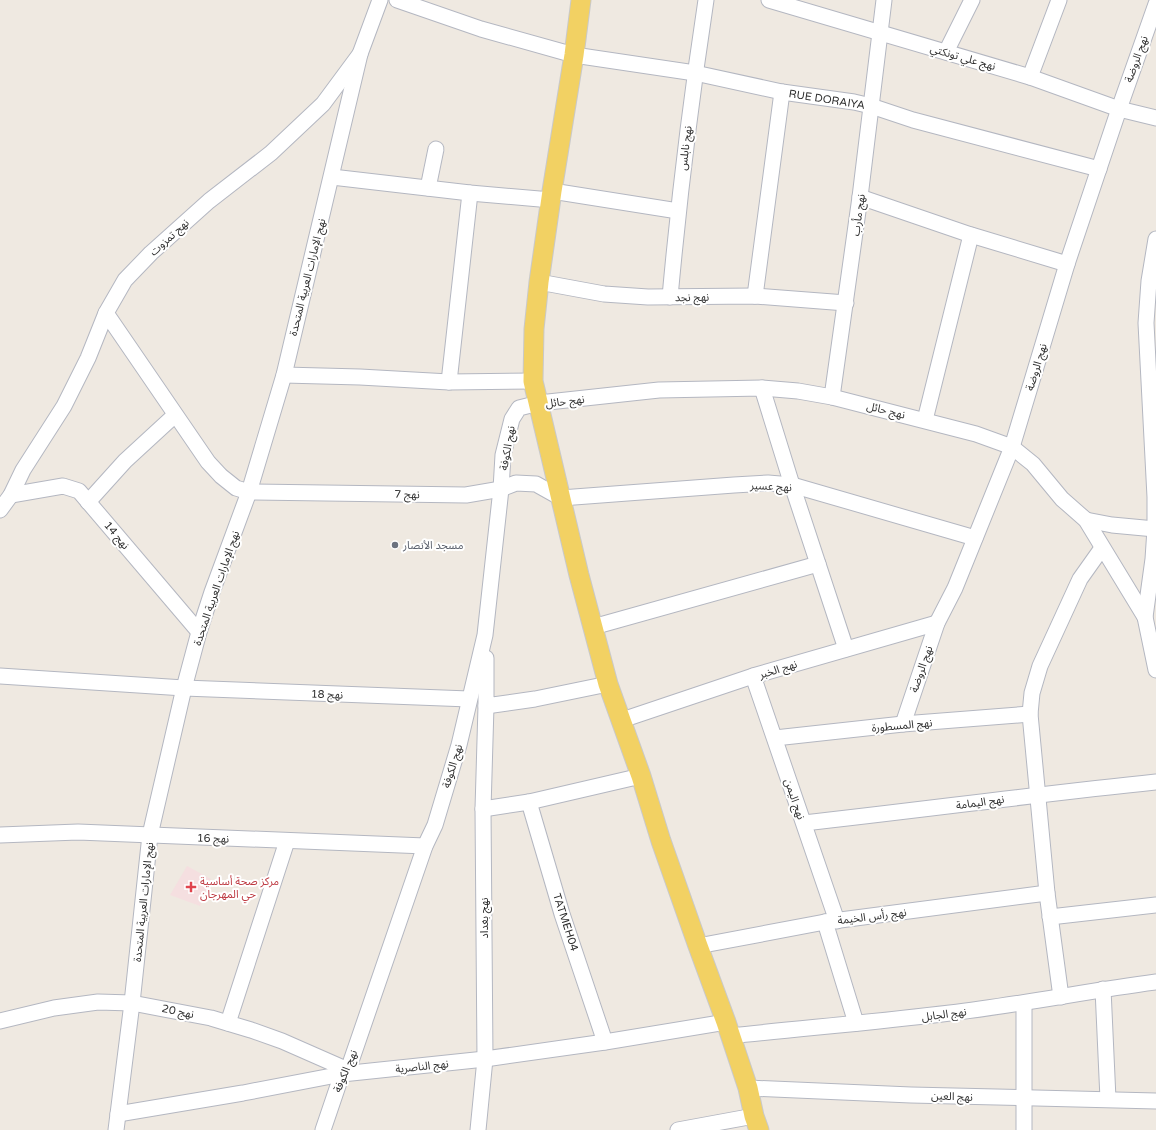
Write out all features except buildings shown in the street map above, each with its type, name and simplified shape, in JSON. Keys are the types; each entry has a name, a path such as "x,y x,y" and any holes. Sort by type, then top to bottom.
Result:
{"main road":[{"path":"581,0 539,282 534,329 533,381 608,684 641,776 661,841 728,1029 748,1088 757,1123"}],"street":[{"name":"نهج تمزوت","path":"0,510 11,494 23,470 64,406 88,358 106,313 125,280 151,253 209,201 271,153 323,104 360,54 380,0"},
{"name":"RUE DORAIYA","path":"397,0 481,29 574,55 695,73 782,92 854,102 913,120 1099,169"},
{"name":"نهج نابلس","path":"670,297 678,211 695,73 706,0"},
{"name":"نهج علي تونكتي","path":"769,0 1030,77 1119,109 1156,118"},
{"name":"نهج مأرب","path":"832,397 860,198 884,0"},
{"path":"946,52 972,0"},
{"path":"1030,77 1059,0"},
{"name":"نهج الروضة","path":"903,724 937,623 954,588 1012,447 1067,264 1156,4"},
{"name":"نهج الإمارات العربية المتحدة","path":"116,1130 132,1003 150,835 184,688 199,632 248,492 284,375 360,54"},
{"path":"755,296 782,92"},
{"path":"428,188 436,149"},
{"path":"332,176 470,193 551,195 678,211"},
{"path":"449,382 470,193"},
{"path":"860,198 971,235 1067,264"},
{"path":"925,420 971,235"},
{"path":"1156,239 1149,281 1146,323 1155,529 1153,559 1145,617 1156,670"},
{"name":"نهج نجد","path":"539,282 604,294 670,297 755,296 846,303"},
{"path":"106,313 208,462 221,476 236,488 248,492"},
{"path":"284,375 360,377 449,382 533,381"},
{"path":"762,388 846,649"},
{"name":"نهج حائل","path":"539,404 659,390 762,388 798,391 832,397 976,434 1012,447 1033,464 1062,499 1086,520 1145,617"},
{"name":"نهج الكوفة","path":"323,1130 425,846 434,825 459,745 485,634 501,489 503,455 512,419 519,408 539,404"},
{"path":"88,502 125,461 175,415"},
{"name":"نهج 7","path":"248,492 466,495 501,489 516,483 536,484 561,498"},
{"name":"نهج عسير","path":"561,498 734,485 792,485 975,538"},
{"name":"نهج 14","path":"11,494 63,486 79,491 199,632"},
{"path":"1086,520 1112,525 1155,529"},
{"path":"1060,997 1047,893 1030,714 1032,693 1040,666 1080,578 1102,548"},
{"path":"593,627 818,564"},
{"name":"نهج الخبر","path":"622,720 753,676 937,623"},
{"name":"نهج بغداد","path":"478,1130 485,1059 483,809 486,706 485,634"},
{"name":"نهج 18","path":"0,676 184,688 470,699"},
{"name":"نهج اليمن","path":"753,676 804,823 831,922 856,1023"},
{"path":"486,706 535,699 608,684"},
{"name":"نهج المسطورة","path":"775,738 903,724 1030,714"},
{"path":"483,809 529,802 641,776"},
{"name":"نهج اليمامة","path":"804,823 916,811 1038,794 1156,782"},
{"name":"TATMEH04","path":"529,802 562,914 605,1042"},
{"name":"نهج 16","path":"0,835 78,832 425,846"},
{"path":"228,1023 287,841"},
{"name":"نهج رأس الخيمة","path":"698,946 831,922 1047,893"},
{"path":"1050,917 1156,905"},
{"name":"نهج الجابل","path":"728,1029 856,1023 950,1013 1156,982"},
{"path":"1103,989 1108,1099"},
{"name":"نهج 20","path":"0,1021 54,1008 98,1002 132,1003 211,1018 228,1023 282,1041 345,1072"},
{"path":"1024,1003 1024,1130"},
{"name":"نهج الناصرية","path":"118,1114 242,1093 345,1072 485,1059 605,1042 728,1029"},
{"name":"نهج العين","path":"748,1088 1156,1101"},
{"path":"678,1130 757,1123"}],"shaded area":[{"name":"مركز صحة أساسية حي المهرجان","path":"187,866 211,879 200,906 170,895"}],"place":[{"name":"مسجد الأنصار","path":"395,545"},
{"name":"مركز صحة أساسية حي المهرجان","path":"191,887"}]}
